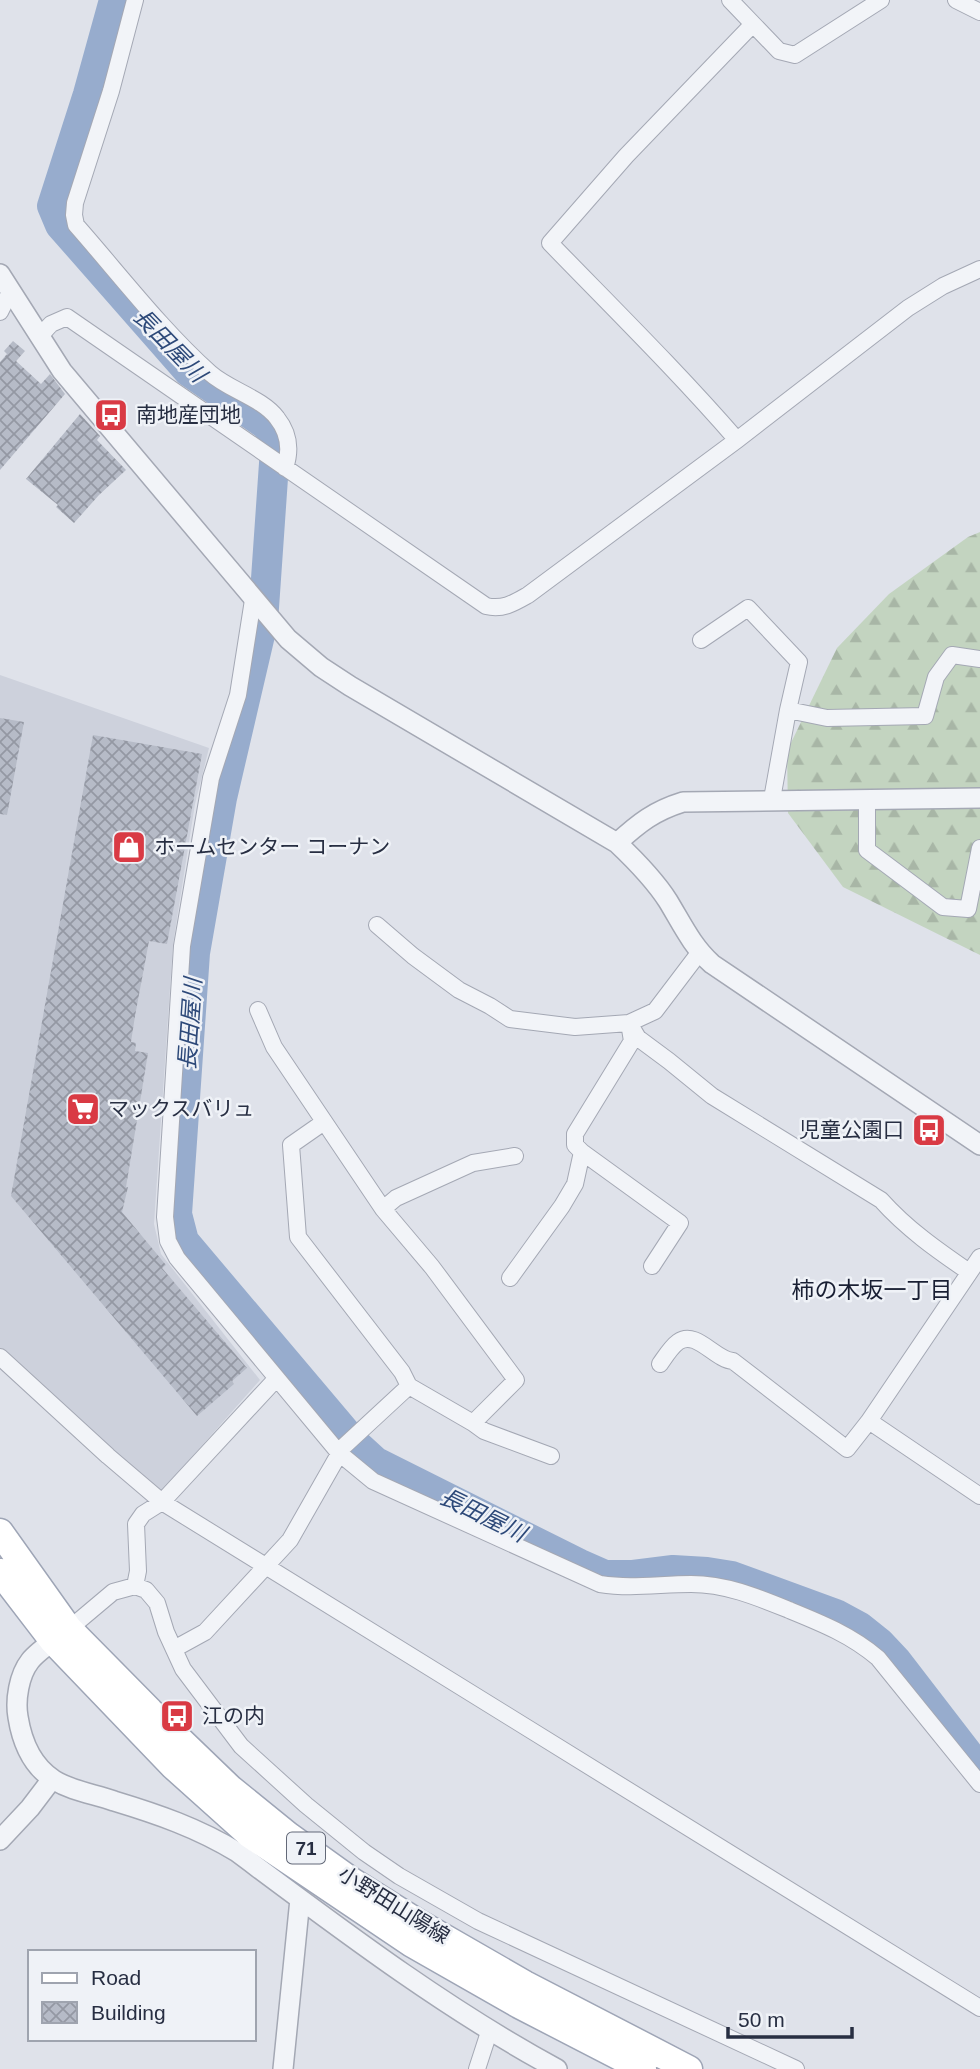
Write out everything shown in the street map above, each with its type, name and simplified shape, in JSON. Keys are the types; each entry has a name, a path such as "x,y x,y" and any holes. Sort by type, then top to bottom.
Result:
{"main road":[{"name":"小野田山陽線","path":"0,1532 61,1635 150,1711 230,1788 288,1835 352,1881 419,1923 690,2069"},
{"name":"小野田山陽線","path":"0,1572 61,1635 173,1766 250,1835 412,1944 519,2005 643,2069"}],"street":[{"path":"135,0 111,91 75,203 76,225 183,348 214,377 262,405 275,416 286,432 289,448 283,466"},
{"path":"730,0 779,51 795,55 881,0"},
{"path":"956,0 980,12"},
{"path":"737,440 696,393 550,243 626,156 752,24"},
{"path":"40,336 51,324 67,317 486,606 497,609 528,595 737,440 908,308 943,286 980,270"},
{"path":"0,312 5,282"},
{"path":"5,282 61,371 288,639 321,667 617,843 653,880 699,953 731,978 980,1145"},
{"path":"253,600 238,695 211,778 182,946 164,1217 169,1241 177,1258 276,1379 373,1481 600,1584 620,1587 692,1584 726,1587 841,1631 878,1658 980,1783"},
{"path":"701,640 748,608 800,662 788,710 772,800"},
{"path":"788,710 827,718 925,716 936,677 952,656 980,659"},
{"path":"617,843 641,821 664,808 683,802 980,798"},
{"path":"867,799 867,850 943,907 968,909 980,848"},
{"path":"377,925 413,956 460,990 510,1019 575,1027 629,1023 655,1011 699,953"},
{"path":"258,1010 274,1047 383,1209 432,1267 516,1380 473,1423"},
{"path":"629,1023 632,1041 575,1134 575,1146 680,1223 652,1266"},
{"path":"629,1023 638,1038 712,1096 881,1200 924,1241 969,1272"},
{"path":"324,1122 291,1145 298,1237 402,1372 409,1385 484,1431 551,1456"},
{"path":"510,1278 575,1184 582,1152"},
{"path":"383,1209 396,1198 472,1163 515,1156"},
{"path":"660,1364 679,1342 695,1340 724,1360 733,1361 847,1449 869,1421 980,1257"},
{"path":"0,1357 162,1502 980,2008"},
{"path":"135,1586 138,1559 136,1524 143,1514 162,1502 276,1379"},
{"path":"174,1649 205,1632 290,1540 341,1450 409,1385"},
{"path":"869,1421 980,1496"},
{"path":"557,2069 402,1972 211,1836 52,1779 34,1761 26,1747 17,1711 20,1682 29,1661 113,1592 135,1586 146,1590 157,1603 183,1669 241,1746 334,1829 399,1876 478,1921 796,2069"},
{"path":"0,1840 52,1779"},
{"path":"283,2069 300,1899"},
{"path":"477,2069 490,2029"}],"shaded area":[{"path":"0,675 209,748 195,804 173,944 154,1224 161,1254 260,1380 151,1503 0,1369"}],"green space":[{"path":"980,532 980,955 843,887 788,813 787,751 837,648 889,594 968,537"}],"building":[{"path":"13,341 25,351 16,361 41,384 50,374 65,394 0,470 0,362 7,354 4,351"},
{"path":"80,414 100,436 97,440 126,470 74,523 56,507 58,505 26,479"},
{"path":"0,718 24,722 7,815 0,814"},
{"path":"93,735 202,754 167,944 149,941 135,1016 131,1042 136,1043 135,1051 148,1053 122,1212 166,1265 162,1268 247,1368 232,1381 234,1384 197,1416 11,1196"}],"waterway":[{"name":"長田屋川","path":"114,0 88,94 52,206 60,225 189,372 269,427 275,449 263,622 222,798 195,953 177,1214 184,1241 353,1441 376,1462 605,1575 673,1570 732,1576 836,1614 860,1627 896,1660 980,1769"}],"place":[{"name":"南地産団地","path":"111,415"},
{"name":"ホームセンター コーナン","path":"129,847"},
{"name":"マックスバリュ","path":"83,1109"},
{"name":"児童公園口","path":"929,1130"},
{"name":"江の内","path":"177,1716"}],"district":[{"name":"柿の木坂一丁目","path":"872,1290"}]}
